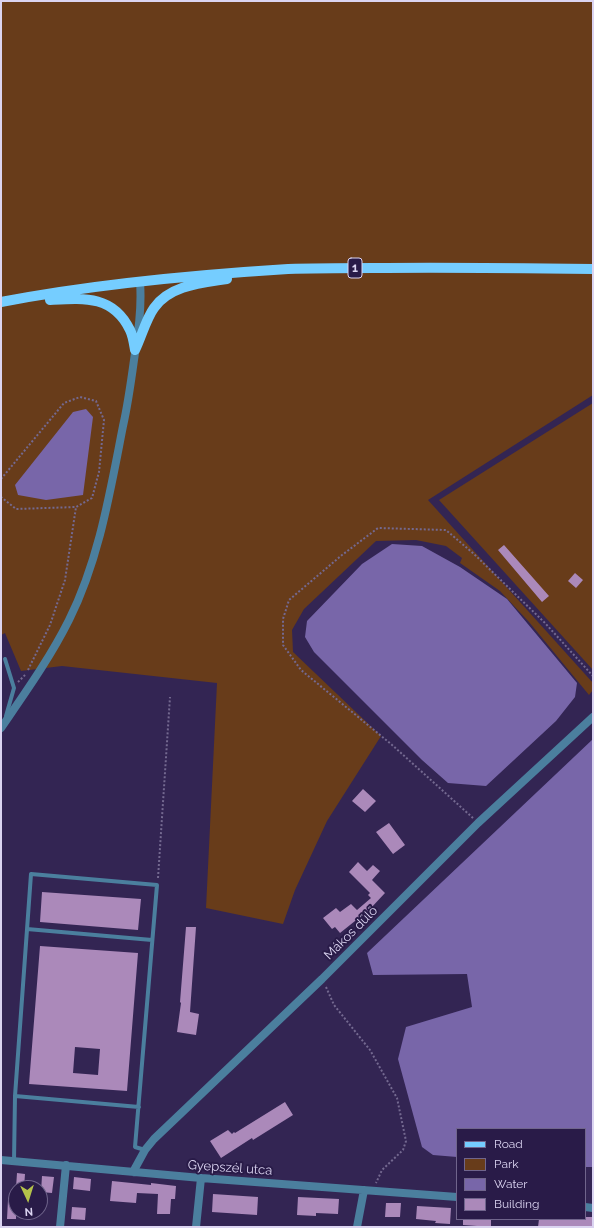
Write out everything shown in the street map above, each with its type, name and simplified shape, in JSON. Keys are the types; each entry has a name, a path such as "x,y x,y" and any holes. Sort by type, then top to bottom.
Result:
{"main road":[{"name":"1","path":"3,302 74,295 111,285 214,274 289,269 593,269"},
{"path":"135,350 153,309 166,295 179,289 270,271"},
{"path":"74,295 102,302 121,315 130,331 135,350"}],"street":[{"path":"2,726 53,649 69,620 96,551 107,509 128,406 141,302 140,282"},
{"name":"Mákos dűlő","path":"133,1172 145,1150 154,1139 322,979 478,824 593,717"},
{"name":"Gyepszél utca","path":"1,1160 201,1178 456,1197"},
{"path":"60,1227 66,1165"},
{"path":"196,1227 201,1178"},
{"path":"357,1227 364,1190"}],"lane":[{"path":"2,726 14,688 5,659"},
{"path":"14,1161 15,1096 31,874 157,885 135,1147 145,1150"},
{"path":"28,930 152,940"},
{"path":"15,1096 139,1107"}],"path":[{"path":"1,479 64,403 80,397 96,401 104,420 99,472 92,498 76,507 16,509 1,497 1,494"},
{"path":"14,688 27,672 50,625 65,580 76,507"},
{"path":"478,824 391,744 301,670 283,646 283,619 289,600 342,555 378,528 446,530 474,554 545,623 593,676"},
{"path":"157,885 170,697"},
{"path":"322,979 334,1005 370,1050 397,1098 406,1141 403,1150 382,1170 373,1190"}],"green space":[{"path":"1,1 593,1 593,395 428,500 593,683 593,690 589,695 529,622 500,591 460,563 462,558 446,546 416,540 376,541 304,609 292,630 293,652 381,736 327,821 295,890 283,924 206,908 217,683 62,666 21,671 5,633 1,635"},
{"path":"593,403 593,670 439,500"}],"water":[{"path":"86,409 93,417 83,495 46,500 18,495 15,485 73,412"},
{"path":"392,544 422,546 460,567 507,599 577,683 575,697 556,721 486,786 448,783 422,760 314,652 305,637 307,621 362,564"},
{"path":"593,739 593,1167 586,1167 586,1128 456,1128 456,1157 433,1155 422,1147 398,1059 406,1027 472,1007 467,974 373,975 367,953"}],"building":[{"path":"504,545 549,596 542,602 498,550"},
{"path":"575,573 583,580 576,588 568,581"},
{"path":"363,789 376,801 365,812 352,801"},
{"path":"389,823 405,845 393,854 376,832"},
{"path":"358,862 367,871 373,865 380,871 372,880 385,893 370,909 373,913 363,921 360,917 340,933 335,927 332,929 323,918 336,908 340,912 351,904 357,910 371,898 368,895 370,893 349,872"},
{"path":"42,892 141,899 138,930 40,922"},
{"path":"186,927 196,927 190,1012 199,1014 196,1035 177,1032 181,1003"},
{"path":"40,946 138,953 127,1091 29,1084","holes":["75,1047 100,1049 98,1075 73,1073"]},
{"path":"285,1102 293,1115 253,1140 252,1138 221,1158 210,1141 228,1130 232,1134 234,1132 235,1133"},
{"path":"17,1173 25,1174 25,1180 17,1180"},
{"path":"42,1176 54,1177 52,1193 48,1193 48,1180 42,1180"},
{"path":"74,1177 91,1179 90,1191 73,1189"},
{"path":"112,1181 176,1186 175,1199 171,1199 170,1214 157,1214 158,1194 137,1193 136,1203 110,1201"},
{"path":"213,1194 258,1197 257,1215 212,1212"},
{"path":"298,1197 339,1199 338,1214 316,1213 316,1216 297,1215"},
{"path":"386,1203 401,1203 400,1217 385,1217"},
{"path":"417,1206 451,1208 450,1224 416,1219"},
{"path":"72,1207 86,1208 85,1220 71,1219"},
{"path":"586,1217 593,1217 593,1227 538,1227 539,1220 586,1220"},
{"path":"463,1220 491,1220 491,1227 463,1225"}]}
